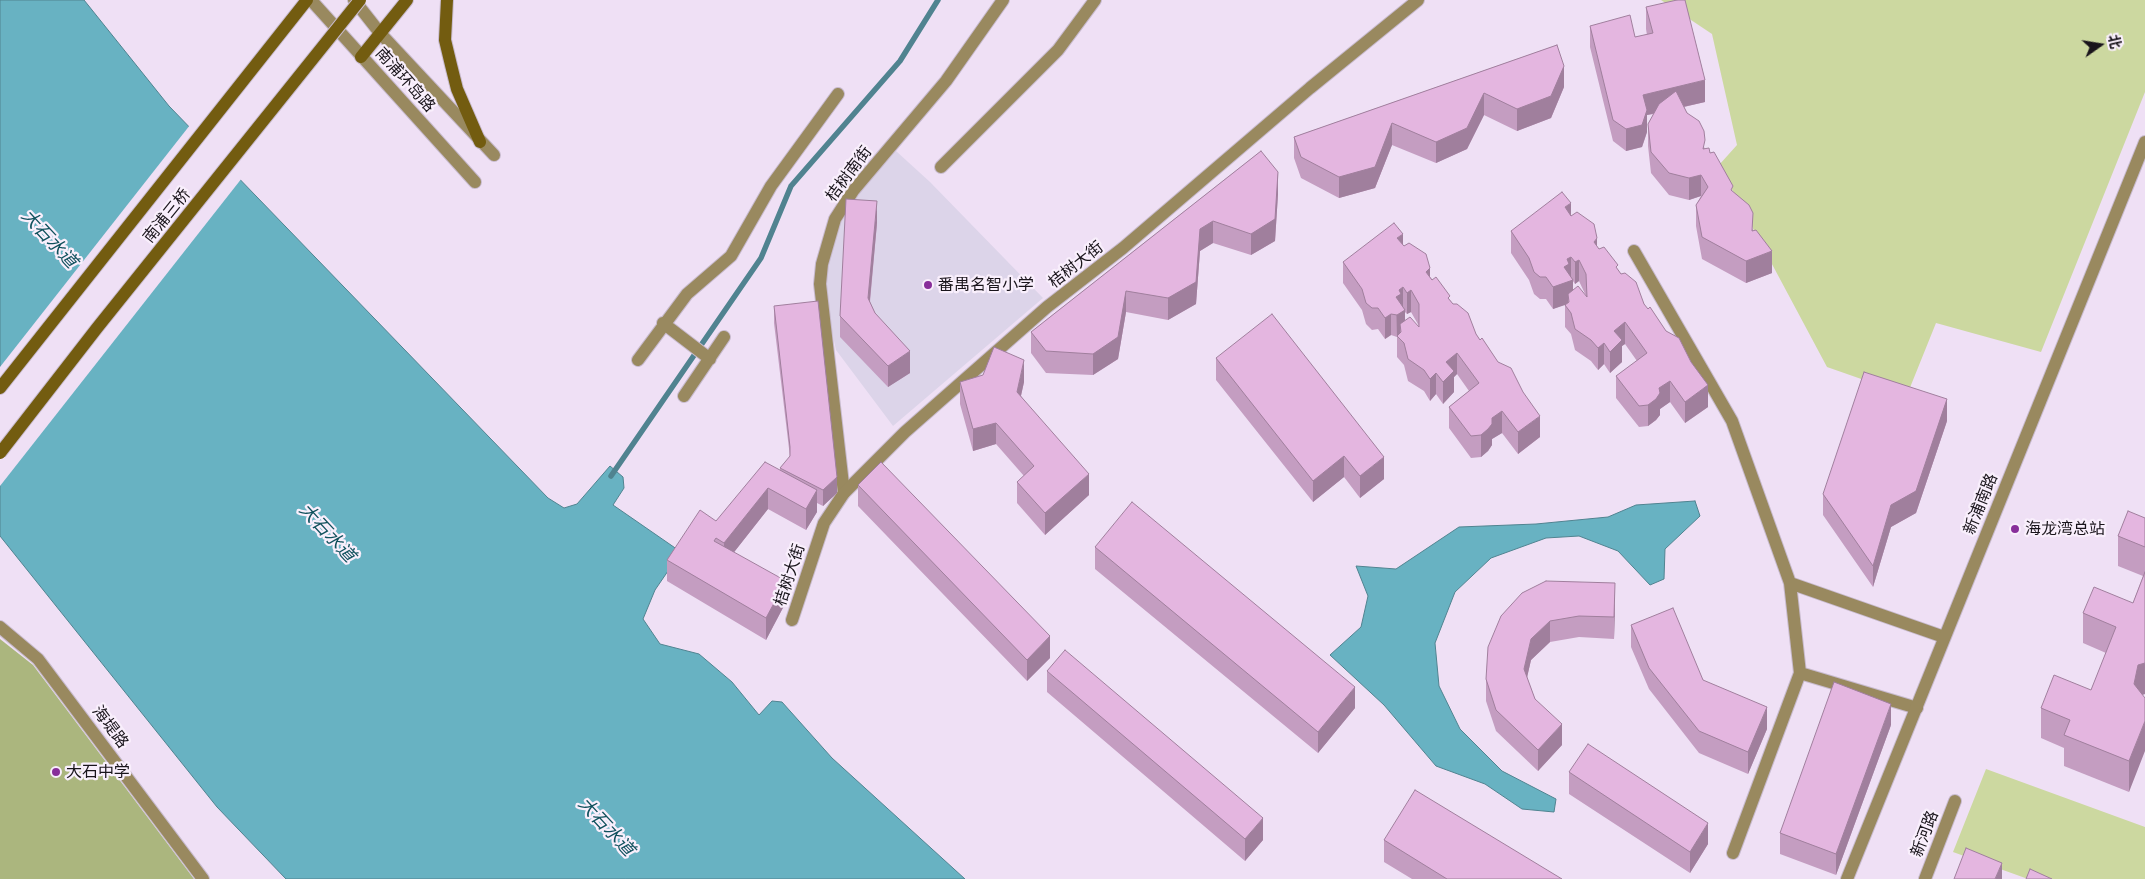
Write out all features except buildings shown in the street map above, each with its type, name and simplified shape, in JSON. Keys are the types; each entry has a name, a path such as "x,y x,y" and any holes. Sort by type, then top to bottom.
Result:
{"main road":[{"name":"南浦三桥","path":"0,388 309,0"},
{"name":"南浦三桥","path":"0,453 360,0"},
{"path":"361,57 407,0"},
{"path":"447,0 445,40 457,89 480,142"}],"street":[{"name":"南浦环岛路","path":"309,0 475,182"},
{"name":"南浦环岛路","path":"354,0 380,33 494,156"},
{"name":"桔树南街","path":"844,493 820,284 822,264 835,220 853,190 946,81 1003,0"},
{"path":"941,167 1058,50 1095,0"},
{"name":"桔树大街","path":"792,620 824,523 844,493 905,432 1047,307 1123,248 1310,88 1418,0"},
{"path":"638,360 663,323 687,294 731,256 771,186 838,94"},
{"name":"新浦南路","path":"1847,879 2145,142"},
{"path":"1634,251 1732,421 1790,583 1800,672 1733,853"},
{"path":"663,323 710,359"},
{"path":"684,396 724,337"},
{"path":"1790,583 1944,637"},
{"name":"海堤路","path":"0,627 38,659 203,879"},
{"path":"1800,672 1917,708"},
{"name":"新河路","path":"1925,879 1955,801"}],"shaded area":[{"name":"番禺名智小学","path":"896,151 930,182 1043,298 893,426 836,350 828,313 826,273 835,233 856,196"}],"green space":[{"path":"1661,0 2145,0 2145,92 2041,352 1936,323 1907,395 1827,367 1719,165 1737,145 1712,34"},
{"name":"大石中学","path":"0,639 33,665 194,879 0,879"},
{"path":"1986,769 2145,827 2145,879 2028,879 1953,852"}],"water":[{"name":"大石水道","path":"0,0 84,0 169,106 548,498 564,508 577,504 610,466 623,477 624,488 613,505 681,552 655,590 643,619 660,644 699,654 732,682 759,715 772,701 782,702 832,758 965,879 286,879 217,807 0,536"},
{"path":"1695,501 1700,516 1665,549 1664,579 1650,585 1618,551 1579,536 1546,538 1491,558 1455,592 1435,643 1439,686 1460,729 1502,771 1556,799 1554,812 1522,809 1485,784 1436,766 1384,705 1330,655 1361,627 1368,596 1356,566 1396,569 1459,527 1536,524 1608,517 1636,505"}],"pier":[{"path":"190,125 242,178 0,486 0,367"}],"waterway":[{"path":"611,476 761,258 791,186 900,61 938,0"}],"place":[{"name":"番禺名智小学","path":"928,285"},
{"name":"海龙湾总站","path":"2015,529"},
{"name":"大石中学","path":"56,772"}]}
